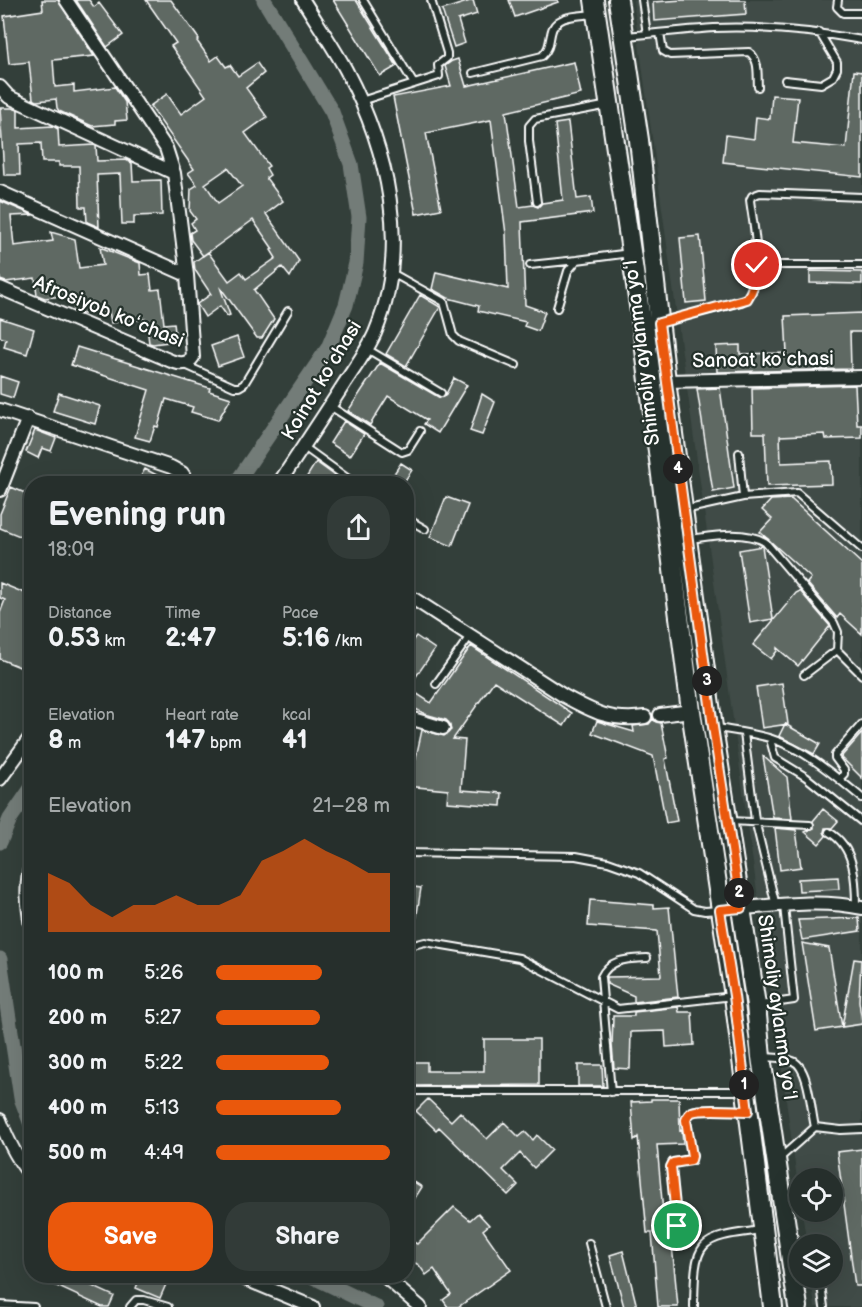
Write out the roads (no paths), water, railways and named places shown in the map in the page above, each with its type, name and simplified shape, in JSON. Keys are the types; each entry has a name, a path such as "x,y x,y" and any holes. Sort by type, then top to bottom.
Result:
{"main road":[{"name":"Shimoliy aylanma yoʻl","path":"618,0 639,140 666,381 713,727 756,1005 761,1057 791,1234"},
{"name":"Shimoliy aylanma yoʻl","path":"595,7 631,253 691,711 734,996 773,1307"},
{"path":"615,144 639,140"},
{"name":"Shimoliy aylanma yoʻl","path":"797,1288 798,1307"}],"street":[{"name":"Afrosiyob koʻchasi","path":"0,288 171,361 183,363 191,360 194,352 174,173 166,148 66,0"},
{"name":"Koinot koʻchasi","path":"288,476 304,447 367,349 386,302 392,273 394,237 388,187 379,151 361,101 345,68 303,0"},
{"path":"0,87 9,97 174,173"},
{"path":"0,192 187,275"},
{"name":"Sanoat koʻchasi","path":"666,381 862,377"},
{"path":"0,410 171,467 184,476"},
{"path":"0,490 28,418"},
{"path":"414,599 591,711 623,719 645,717"},
{"path":"660,715 691,711"},
{"path":"414,719 443,728"},
{"path":"0,779 24,746"},
{"path":"720,910 835,904 859,908"},
{"path":"0,1120 8,1141 24,1168"},
{"path":"255,1283 313,1307"},
{"path":"392,1283 420,1307"}],"lane":[{"path":"363,0 414,84"},
{"path":"361,101 439,76 438,65 447,58 431,0"},
{"path":"642,0 647,34"},
{"path":"838,0 837,7 843,13 862,13"},
{"path":"473,73 542,56 547,50 552,28 556,23 595,7"},
{"path":"623,36 716,28 789,29 862,40"},
{"path":"785,80 821,84 833,77 837,69 837,62 819,32"},
{"path":"660,33 663,51 670,55 749,52 757,62 758,87"},
{"path":"537,202 529,126 535,119 609,105"},
{"path":"659,323 747,299 755,280 757,265 750,200 752,196 760,192 862,197"},
{"path":"530,265 631,253"},
{"path":"557,308 568,271 577,260"},
{"path":"757,265 862,264"},
{"path":"392,273 444,302 453,335 459,341 516,365"},
{"path":"183,363 234,387 239,387 244,384 288,311"},
{"path":"367,349 441,393"},
{"path":"330,406 402,452 408,450 420,431"},
{"path":"304,447 344,476"},
{"path":"739,453 743,497"},
{"path":"683,510 743,497 797,493 862,549"},
{"path":"414,523 425,529"},
{"path":"687,539 743,536 758,538 765,542 834,623 838,632 837,650 862,675"},
{"path":"436,684 470,636"},
{"path":"804,675 837,650"},
{"path":"839,779 844,774 844,770 835,755 862,724"},
{"path":"713,727 770,739 806,756 862,798"},
{"path":"744,733 754,820 780,906 794,1000 756,1005"},
{"path":"770,739 775,758 806,777 862,822"},
{"path":"729,821 754,820 810,825"},
{"path":"829,832 841,841 852,863 859,908"},
{"path":"414,853 576,856 608,862 639,873 694,909 720,910"},
{"path":"414,944 425,942 519,958 618,1010 734,996"},
{"path":"611,1092 601,977 604,969 613,963 621,960 647,958"},
{"path":"761,1057 787,1059 800,1065 807,1084 815,1127"},
{"path":"414,1091 745,1091"},
{"path":"677,1226 671,1167 673,1163 691,1160 686,1120 688,1115 691,1112 702,1111 748,1111"},
{"path":"777,1160 815,1127 841,1130 862,1129"},
{"path":"694,1307 697,1261 700,1250 706,1242 727,1234 763,1230"},
{"path":"589,1243 606,1307"},
{"path":"821,1288 824,1307"},
{"path":"130,1307 136,1300 144,1300 168,1307"},
{"path":"0,1305 34,1307"}],"waterway":[{"path":"241,476 328,348 346,305 356,263 359,217 351,164 332,112 264,0"},
{"path":"0,842 10,819 24,799"},
{"path":"0,959 24,1106"},
{"path":"326,1283 376,1307"}]}
